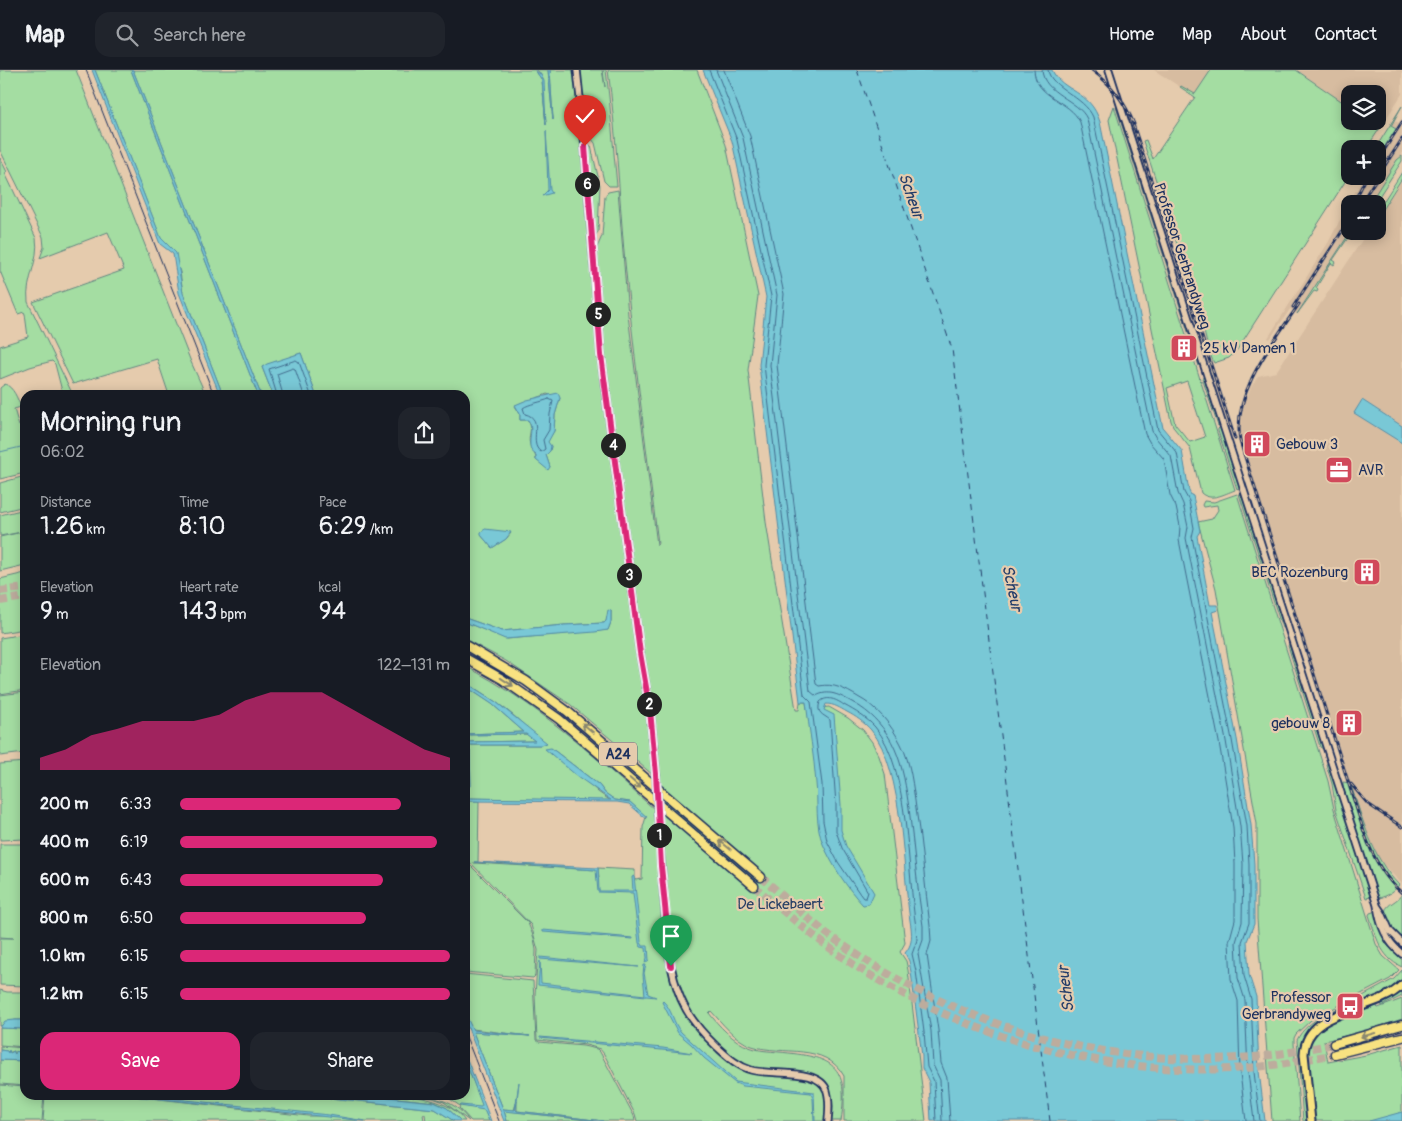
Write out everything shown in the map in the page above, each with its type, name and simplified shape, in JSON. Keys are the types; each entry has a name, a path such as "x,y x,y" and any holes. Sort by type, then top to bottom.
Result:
{"highway":[{"name":"A24","path":"470,648 526,681 567,711 761,877"},
{"name":"A24","path":"470,661 502,679 559,719 754,886"},
{"path":"1334,1044 1402,1025"},
{"path":"1336,1054 1402,1037"}],"main road":[{"path":"1311,1121 1304,1054 1307,1037 1316,1026 1392,993 1402,985"}],"street":[{"path":"577,70 601,355 640,653 650,710 665,917 671,966 678,991 688,1013 706,1037 742,1067 758,1072 807,1076 819,1079 823,1082 827,1091 829,1101 828,1121"},
{"name":"Professor Gerbrandyweg","path":"1109,70 1378,907 1384,934 1392,946 1402,954"},
{"name":"Professor Gerbrandyweg","path":"1378,907 1390,931 1402,943"}],"shaded area":[{"path":"1154,70 1211,70 1194,96"},
{"path":"1296,70 1402,70 1402,94 1386,119 1386,85 1341,85 1341,101"},
{"path":"1402,118 1402,156 1386,179 1386,144 1395,129 1391,126 1394,120 1399,123"},
{"path":"1402,178 1402,426 1362,400 1358,406 1359,416 1402,443 1402,884 1378,859 1355,800 1240,439 1240,424 1244,404 1258,376 1276,372 1362,240 1386,240 1386,203"},
{"path":"1359,185 1382,185 1375,195 1353,195"},
{"path":"1341,218 1341,240 1345,240 1297,314 1290,309 1270,339 1268,338 1328,243"}],"green space":[{"path":"0,70 76,70 204,390 167,390 157,359 73,384 33,302 124,270 108,232 40,258 44,247 43,237 0,150"},
{"path":"95,70 131,70 256,390 221,390 183,293 180,272 171,248 162,241"},
{"path":"133,70 535,70 542,80 546,125 542,76 537,70 548,70 553,120 550,70 574,70 582,143 585,205 600,382 636,645 650,731 653,775 571,705 506,661 470,642 470,624 507,639 608,630 611,622 611,611 604,623 502,631 470,620 470,390 314,390 301,353 262,367 271,390 259,390","holes":["547,394 560,398 555,415 554,431 547,442 551,446 550,451 546,455 550,467 536,460 529,442 530,423 528,420 520,420 520,414 515,406","511,533 506,539 492,548 481,535"]},
{"path":"579,70 602,70 605,87 603,70 606,70 617,186 609,186 604,181 595,143 587,133"},
{"name":"De Lickebaert","path":"608,70 697,70 726,145 758,296 748,370 766,522 796,710 799,710 800,702 806,702 807,709 829,707 848,718 863,730 872,742 885,774 905,943 900,952 906,961 908,970 926,1121 844,1121 844,1076 836,1065 826,1058 815,1054 752,1046 734,1035 711,1011 709,1013 722,1028 743,1045 760,1050 812,1057 824,1061 833,1067 839,1075 843,1086 841,1121 831,1121 829,1091 823,1080 806,1073 753,1068 745,1065 723,1051 699,1026 696,1029 726,1058 758,1074 808,1078 818,1082 826,1095 826,1121 637,1121 600,1049 586,1045 537,1040 535,995 538,950 531,925 470,862 470,801 479,801 478,862 474,863 597,870 597,878 599,878 598,868 635,870 635,880 642,879 643,827 646,817 630,802 615,800 605,793 599,785 551,748 598,792 611,801 470,798 470,745 541,745 516,718 497,702 470,685 470,669 491,680 540,713 587,750 654,809 658,875 664,874 658,768 604,363 595,252 602,236 605,196 608,192 618,190 628,315 657,545 624,252"},
{"path":"1211,70 1296,70 1341,101 1341,130 1379,130 1372,140 1341,140 1341,185 1343,185 1237,350 1229,358 1214,363 1209,352 1199,311 1143,141 1146,140 1153,159 1195,97 1180,87 1195,94"},
{"path":"1114,106 1235,490 1222,495 1209,497 1201,493 1190,448 1174,428 1171,421 1109,120","holes":["1187,381 1205,437 1190,442 1175,424 1167,388"]},
{"path":"1402,106 1391,126 1396,129 1386,145 1386,140 1381,140"},
{"path":"1116,107 1118,108 1190,332 1199,366"},
{"path":"588,144 591,146 600,185 598,232 594,237 588,154"},
{"path":"1402,156 1402,161 1380,195 1375,195 1381,185 1386,185 1386,177 1397,160"},
{"path":"0,158 7,172 5,173 36,238 36,254 29,286 28,302 71,390 62,390 55,364 52,361 30,367 0,379 0,346 28,337 25,314 24,312 18,314 0,271"},
{"path":"1402,172 1402,178 1386,203 1386,197"},
{"path":"1345,240 1347,240 1333,260 1336,262 1334,265 1331,263 1316,288 1317,292 1314,291 1297,314"},
{"path":"1204,377 1219,425 1218,426 1202,378"},
{"path":"5,384 8,386 17,397 20,404 20,407 14,409 20,426 20,474 0,479 0,388"},
{"path":"1220,427 1240,487 1237,489 1218,431"},
{"path":"20,477 20,507 0,512 0,483"},
{"path":"1237,494 1328,781 1334,809 1376,944 1383,956 1399,970 1390,979 1311,1020 1296,1034 1294,1044 1300,1121 1272,1121 1257,919 1257,824 1216,589 1198,522 1212,519 1218,510 1217,505 1203,507 1204,501 1214,502"},
{"path":"1239,494 1243,495 1284,628 1282,628"},
{"path":"20,510 20,532 0,536 0,515"},
{"path":"20,532 20,566 0,571 0,537"},
{"path":"20,574 20,630 0,633 0,579"},
{"path":"20,635 20,691 0,694 0,638"},
{"path":"1289,644 1323,749 1320,747 1288,646"},
{"path":"470,689 492,704 524,732 470,734"},
{"path":"20,693 20,754 0,756 0,695"},
{"path":"526,734 536,741 470,742 470,735"},
{"path":"20,762 20,839 0,840 0,764"},
{"path":"1328,763 1371,897 1366,898 1336,810 1332,784 1326,764"},
{"path":"1343,782 1350,783 1375,850 1382,863 1399,885 1395,890 1379,898 1368,871 1344,793"},
{"path":"0,844 20,844 20,986 0,985 0,938 14,938 0,937"},
{"path":"470,865 528,923 536,950 535,976 533,978 470,972"},
{"path":"1402,894 1402,941 1390,927 1385,911"},
{"path":"1376,911 1386,944 1402,960 1402,967 1389,958 1380,945 1369,915"},
{"path":"1402,970 1402,978 1395,988 1382,995 1356,1003 1360,1001 1359,998 1394,979"},
{"path":"470,975 533,981 536,1040 539,1042 597,1049 635,1121 603,1121 517,1111 517,1100 514,1110 503,1109 473,1032 530,1036 472,1029 470,1025"},
{"path":"0,990 20,992 20,1020 0,1026"},
{"path":"1402,990 1402,996 1382,1006 1381,1003"},
{"path":"1402,999 1402,1019 1366,1031 1324,1041 1328,1062 1366,1055 1402,1045 1402,1121 1314,1121 1308,1050 1312,1039 1326,1024 1336,1019 1378,1005 1378,1008"},
{"path":"1354,1001 1355,1003 1314,1025 1305,1036 1302,1051 1309,1121 1303,1121 1297,1040 1307,1026 1314,1021"},
{"path":"0,1028 20,1029 20,1047 0,1045"},
{"path":"0,1046 20,1048 18,1053 13,1053 14,1051 8,1053 7,1051 0,1050"},
{"path":"0,1060 20,1061 20,1086 0,1084"},
{"path":"470,1074 489,1121 471,1121 459,1108 460,1106 451,1100 470,1100"},
{"path":"0,1085 20,1087 20,1100 44,1100 42,1121 0,1121"},
{"path":"45,1100 168,1100 308,1116 326,1116 183,1100 349,1100 435,1109 454,1121 426,1121 425,1114 423,1114 424,1121 43,1121"},
{"path":"415,1100 430,1100 446,1106 457,1112 465,1121 461,1121 447,1108 434,1102"},
{"path":"438,1100 447,1102 455,1107 469,1121"},
{"path":"504,1111 508,1111 595,1121 507,1121"}],"water":[{"path":"92,70 95,70 161,238 176,253 183,293 221,390 218,390 179,293 173,254 160,244"},
{"path":"131,70 133,70 259,390 256,390"},
{"path":"535,70 544,81 546,125 542,80"},
{"path":"548,70 550,70 553,120"},
{"name":"Scheur","path":"703,70 1052,70 1063,83 1083,97 1096,111 1100,122 1163,428 1182,451 1189,491 1193,496 1200,531 1197,536 1210,605 1217,605 1218,610 1212,612 1237,739 1251,825 1254,864 1254,924 1247,941 1249,975 1256,997 1259,1071 1265,1121 931,1121 929,1082 922,1068 911,972 905,953 911,941 911,927 900,824 890,770 882,748 869,727 837,706 829,704 826,704 824,710 834,715 841,805 841,830 846,846 874,893 869,904 863,905 840,876 820,837 813,753 806,702 800,702 759,365 766,297 732,141"},
{"path":"546,131 550,190 552,193 542,196 548,190"},
{"path":"301,353 314,390 271,390 262,367"},
{"path":"558,393 560,398 555,415 554,431 548,442 551,446 550,451 546,455 550,467 548,470 536,460 536,455 530,448 530,424 528,420 520,420 520,414 515,405 527,400"},
{"path":"1362,400 1402,426 1402,443 1354,413"},
{"path":"485,529 511,532 506,539 492,548 481,535 481,532"},
{"path":"608,610 611,611 611,622 608,630 505,639 470,624 470,620 502,631 604,623"},
{"path":"470,685 496,702 547,743 541,745 470,745 470,742 535,741 526,734 470,735 524,732 492,704 470,689"},
{"path":"551,748 599,785 605,793 615,800 630,802 647,817 644,817 629,804 617,802 470,801 470,798 611,800 577,776 545,749"},
{"path":"470,751 471,786 470,786"},
{"path":"474,862 598,868 599,891 633,891 632,877 634,876 641,942 643,946 648,946 649,960 645,963 647,958 646,948 641,947 639,943 633,893 598,892 596,870"},
{"path":"543,930 633,938 633,939 543,932"},
{"path":"540,957 639,967 540,959"},
{"path":"540,961 541,983 645,995 643,975 644,965 646,965 644,973 648,994 656,997 538,985"},
{"path":"663,1001 681,1032 736,1082 814,1092 815,1121 811,1093 743,1086 735,1083 704,1058 678,1033"},
{"path":"20,1020 20,1029 0,1028 5,1021"},
{"path":"470,1024 473,1030 530,1036 473,1032 503,1109 515,1110 519,1082 517,1111 603,1121 504,1111 507,1121 504,1121 470,1033"},
{"path":"540,1038 663,1048 692,1053"},
{"path":"0,1050 7,1051 8,1053 9,1050 10,1053 14,1051 15,1054 16,1051 18,1053 20,1051 20,1061 0,1060"},
{"path":"470,1067 491,1121 489,1121 484,1110 460,1106 481,1107 482,1105 470,1073"},
{"path":"170,1100 329,1115 365,1121"},
{"path":"349,1100 415,1100 434,1102 447,1108 461,1121 454,1121 435,1109"},
{"path":"1402,1112 1402,1121 1369,1121"}],"waterway":[{"path":"0,452 20,447"}],"ferry route":[{"path":"857,70 952,349 1050,1121"}],"tunnel":[{"path":"0,591 20,589"},
{"path":"0,601 20,598"},
{"path":"761,877 824,931 879,969 928,995 979,1017 1032,1035 1086,1048 1141,1056 1196,1059 1262,1056 1334,1044"},
{"path":"754,886 823,943 867,973 910,998 956,1019 1005,1037 1054,1051 1156,1068 1207,1070 1257,1067 1335,1054"}],"tram line":[{"path":"86,70 212,390"},
{"path":"470,1047 499,1121"}],"railway":[{"path":"1092,70 1117,94 1134,124"},
{"path":"1131,118 1235,439"},
{"path":"1386,147 1402,122"},
{"path":"1366,195 1402,139"},
{"path":"1358,195 1362,185"},
{"path":"1293,307 1341,233"},
{"path":"1299,304 1267,352 1248,386 1242,404 1239,423 1240,441 1364,832 1379,865 1389,880 1402,893"},
{"path":"1351,784 1368,804 1402,827"}],"place":[{"name":"25 kV Damen 1","path":"1184,348"},
{"name":"Gebouw 3","path":"1257,444"},
{"name":"AVR","path":"1339,470"},
{"name":"BEC Rozenburg","path":"1367,572"},
{"name":"gebouw 8","path":"1349,723"},
{"name":"Professor Gerbrandyweg","path":"1350,1006"}],"route":[{"path":"585,146 601,355 640,653 650,710 661,866 671,966"}]}
